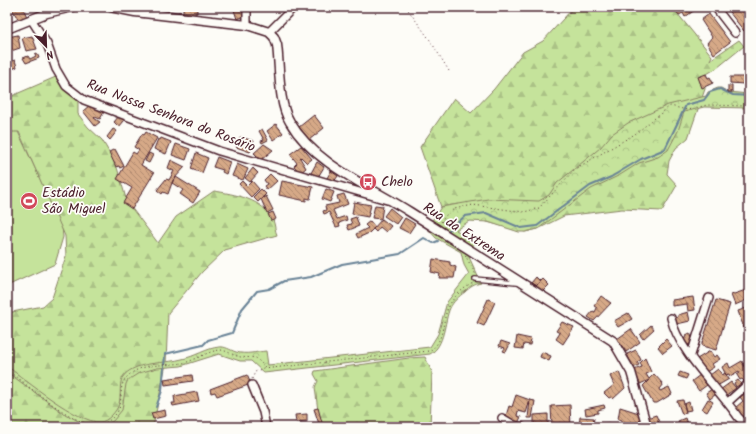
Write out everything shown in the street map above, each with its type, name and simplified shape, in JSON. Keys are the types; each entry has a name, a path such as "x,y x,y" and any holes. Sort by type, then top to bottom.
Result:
{"street":[{"path":"7,29 31,19 72,7"},
{"path":"110,7 135,12 247,25 269,32 294,7"},
{"path":"247,7 247,25"},
{"path":"715,7 735,33"},
{"name":"Rua Nossa Senhora do Rosário","path":"31,19 47,44 56,70 66,86 84,100 219,151 394,203"},
{"name":"Rua da Extrema","path":"269,32 274,37 277,45 283,102 290,122 311,149 346,174 465,247 521,284 613,341 631,372 647,427"},
{"path":"342,187 346,174"},
{"path":"691,355 709,298"},
{"path":"671,318 679,338 691,355 738,417 748,427"},
{"path":"728,402 749,383"},
{"path":"252,385 263,412 266,427"},
{"path":"502,418 514,425 522,427"}],"lane":[{"path":"476,279 508,281 521,284"}],"path":[{"path":"406,7 430,40 449,71"},
{"path":"440,226 443,218 454,209 473,205 524,212 540,208 575,169 635,134 672,105 687,110 707,105 749,106"},
{"path":"252,385 252,374 264,367 272,368 429,351 435,347 439,340 450,304 476,279 476,274 464,253 465,247"},
{"path":"7,370 68,414 88,424 100,425 106,423 118,412 125,380 135,372 162,365 189,362 220,350 241,357 256,358 264,367"}],"green space":[{"path":"574,7 674,7 677,13 712,56 710,60 739,40 744,46 717,68 705,75 705,89 688,138 676,148 669,161 667,174 677,185 662,211 622,209 564,216 538,229 525,232 487,222 458,204 441,207 420,147 454,98 471,113 494,89 523,52 543,41"},
{"path":"58,76 78,93 78,114 88,127 102,140 116,164 127,202 158,243 176,217 214,191 239,196 255,202 268,213 274,222 277,235 225,250 202,272 168,313 166,364 153,427 7,427 7,313 43,306 52,298 66,256 65,236 19,132 7,132 7,98"},
{"path":"718,88 728,92 749,94 749,108 704,107 684,112 678,131 668,150 658,157 639,163 620,175 591,189 538,229 519,232 488,222 469,221 456,230 475,241 469,257 481,283 471,287 458,297 450,308 439,345 430,354 264,373 251,361 240,361 219,354 181,366 157,368 139,373 128,380 126,384 122,410 113,421 101,427 88,426 63,413 7,372 7,366 52,400 79,416 90,420 103,422 114,413 118,407 122,378 130,370 143,365 187,358 214,348 223,347 236,352 244,353 266,351 268,365 430,347 438,334 447,302 469,274 464,265 461,252 436,238 427,228 441,207 488,199 539,201 549,195 557,183 600,148 612,134 628,123 668,105 706,96 708,92"},
{"name":"Estádio São Miguel","path":"13,121 62,226 63,237 55,264 7,286 7,124"},
{"path":"425,357 432,372 430,427 320,427 315,387 318,381 314,374 315,371"}],"building":[{"path":"31,7 24,10 27,17 19,20 11,8"},
{"path":"183,7 197,8 197,13 195,13 195,16 178,16 178,12 183,12"},
{"path":"233,7 245,7 248,15 237,19"},
{"path":"673,7 699,7 685,17 683,13 679,15"},
{"path":"722,7 741,7 749,17 749,27 744,31 726,8 724,9"},
{"path":"709,14 730,42 714,54 707,43 712,37 701,20"},
{"path":"18,35 20,48 8,52 7,37"},
{"path":"32,36 37,49 26,51 22,38"},
{"path":"37,53 39,58 26,63 23,58 28,56 30,59 36,56 35,54"},
{"path":"15,60 17,67 7,71 7,63"},
{"path":"706,74 708,78 710,77 713,83 702,88 698,77"},
{"path":"730,77 744,77 744,84 730,83"},
{"path":"728,86 732,86 732,92 728,92"},
{"path":"90,105 104,112 100,119 94,118 100,122 95,126 83,111"},
{"path":"314,115 324,128 309,140 299,127"},
{"path":"119,116 124,121 119,127 114,122"},
{"path":"276,124 283,133 273,140 267,131"},
{"path":"113,129 117,131 110,140 107,137"},
{"path":"262,129 268,140 262,143 261,141 264,140 259,131"},
{"path":"146,132 157,138 141,165 154,173 132,209 123,203 132,188 117,179 133,152 136,154 139,150 134,147 142,134 144,135"},
{"path":"240,137 254,141 250,152 236,147"},
{"path":"161,138 171,142 166,154 154,149 158,139 160,140"},
{"path":"176,144 190,149 186,160 172,155"},
{"path":"264,144 273,150 261,160 254,153"},
{"path":"301,146 312,159 307,163 301,157 300,158 306,168 300,173 294,166 297,163 290,154"},
{"path":"115,149 124,166 120,168 119,166 116,167 109,152"},
{"path":"149,153 153,155 149,163 145,161"},
{"path":"196,153 208,158 202,173 191,169"},
{"path":"217,157 230,162 226,174 222,172 223,170 213,167"},
{"path":"171,160 185,167 173,180 168,194 163,192 162,194 157,190 166,179 169,180 174,171 168,168"},
{"path":"317,162 324,167 318,177 311,173"},
{"path":"237,164 248,169 243,180 232,176"},
{"path":"253,168 258,173 250,182 245,178"},
{"path":"331,171 338,176 333,183 327,178"},
{"path":"270,174 277,181 267,190 264,186 267,184 264,180"},
{"path":"176,177 200,192 193,203 180,194 183,190 172,183"},
{"path":"242,181 247,186 252,181 259,189 251,197 239,184"},
{"path":"282,181 313,187 310,199 306,198 306,201 279,195"},
{"path":"261,189 266,194 258,202 253,197"},
{"path":"326,189 334,192 330,202 322,199"},
{"path":"344,194 348,204 333,210 337,219 346,216 347,220 339,223 340,226 336,227 329,212 324,214 323,211 326,210 325,206 339,203 337,196"},
{"path":"266,196 273,210 267,213 261,199"},
{"path":"354,202 371,205 368,217 352,214"},
{"path":"375,205 383,206 381,219 372,218"},
{"path":"390,208 401,217 396,224 384,216"},
{"path":"273,212 276,219 271,221 268,214"},
{"path":"356,217 359,226 349,230 347,225 352,224 350,219"},
{"path":"405,218 415,224 409,233 399,228"},
{"path":"382,219 391,226 386,232 380,227 376,232 373,229"},
{"path":"370,221 375,227 369,233 358,238 356,234 368,228 365,225"},
{"path":"433,259 450,262 450,265 456,267 454,278 439,278 440,274 431,272"},
{"path":"536,277 540,281 536,286 531,283"},
{"path":"543,279 549,285 542,292 536,286"},
{"path":"746,290 749,299 735,305 731,295"},
{"path":"601,296 611,303 594,321 588,317 593,311 595,312 597,308 594,306"},
{"path":"693,297 695,310 688,311 687,304 672,306 672,300"},
{"path":"488,299 495,302 484,326 477,323"},
{"path":"716,300 730,304 716,350 702,346 702,343"},
{"path":"749,307 749,340 748,340 738,311"},
{"path":"688,312 690,321 677,324 675,318 678,317 678,315"},
{"path":"628,313 632,319 618,327 614,321"},
{"path":"562,322 574,327 563,344 556,339 560,333 556,331"},
{"path":"651,325 654,329 643,339 640,335"},
{"path":"631,329 640,342 626,352 617,339"},
{"path":"690,333 694,342 686,346 683,339"},
{"path":"517,336 531,339 530,345 524,344 523,349 515,348"},
{"path":"666,339 672,346 663,353 658,347"},
{"path":"501,341 510,344 506,352 503,351 505,348 499,346"},
{"path":"636,350 641,360 637,362 639,365 633,368 627,354"},
{"path":"710,351 714,357 717,355 720,359 712,364 714,367 706,372 697,359"},
{"path":"542,352 551,356 549,361 540,357"},
{"path":"645,358 651,372 646,374 649,379 654,374 663,384 659,389 660,391 669,387 672,394 657,403 653,403 643,386 649,380 640,384 634,370 642,367 640,363"},
{"path":"742,361 749,374 745,377 747,379 744,381 742,379 740,380 737,375 740,373 739,371 730,376 729,374 726,375 722,367 728,363 730,368"},
{"path":"718,369 722,375 725,373 729,379 717,386 710,375"},
{"path":"619,372 625,388 613,399 611,397 609,398 604,393 614,385 610,376"},
{"path":"680,372 688,375 686,379 678,376"},
{"path":"192,375 193,381 165,385 164,379"},
{"path":"247,375 251,384 217,396 215,392 211,393 210,389"},
{"path":"700,375 707,385 699,391 692,381"},
{"path":"738,380 741,384 736,387 734,383"},
{"path":"731,382 736,388 725,396 720,390"},
{"path":"712,389 716,394 710,399 706,393"},
{"path":"197,392 199,401 173,406 172,403 175,403 174,396"},
{"path":"747,392 749,394 749,413 743,418 735,408 743,401 740,397"},
{"path":"516,395 530,400 526,413 518,411 517,416 521,417 518,423 505,419 509,406 512,407"},
{"path":"708,399 713,402 707,412 702,409"},
{"path":"530,400 535,401 532,418 528,418"},
{"path":"683,400 686,413 682,414 677,401"},
{"path":"689,402 691,410 686,411 684,404"},
{"path":"570,405 571,427 552,427 551,406"},
{"path":"604,405 605,408 598,410 598,413 586,415 585,409"},
{"path":"620,407 642,414 640,427 618,427 619,423 622,423 622,420 618,419"},
{"path":"318,408 323,426 320,427 314,409"},
{"path":"165,410 166,416 153,419 151,413"},
{"path":"307,414 307,421 296,422 295,415"},
{"path":"548,414 548,425 534,425 534,415"},
{"path":"656,415 659,422 650,426 647,418"},
{"path":"580,417 594,418 592,427 579,427"},
{"path":"685,418 688,427 680,427 678,421"},
{"path":"609,423 609,427 599,427 599,424"}],"waterway":[{"path":"449,230 465,216 486,213 521,228 537,226 590,186 611,177 641,159 665,149 686,105 704,100 710,92 720,89 733,95 749,96"},
{"path":"156,407 162,391 165,354 203,345 208,340 232,333 242,309 257,291 269,289 284,281 311,277 342,264 400,254 424,238 433,243 438,241"}],"place":[{"name":"Chelo","path":"368,182"},
{"name":"Estádio São Miguel","path":"29,201"}]}
